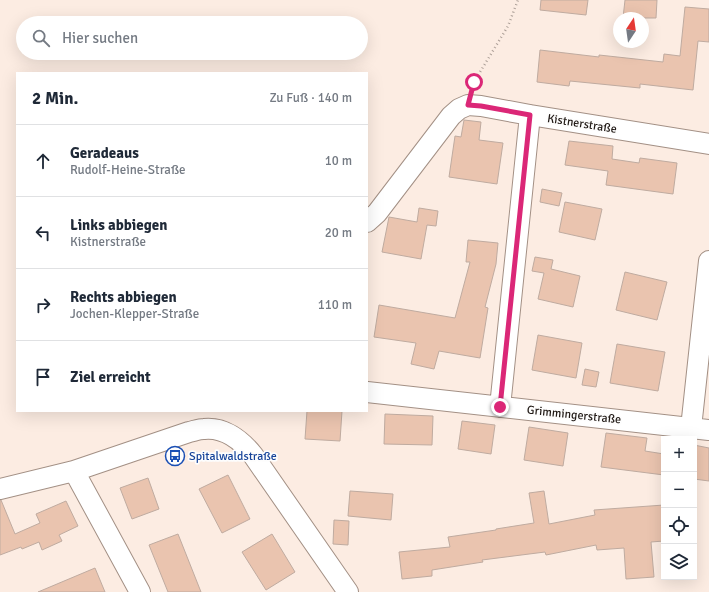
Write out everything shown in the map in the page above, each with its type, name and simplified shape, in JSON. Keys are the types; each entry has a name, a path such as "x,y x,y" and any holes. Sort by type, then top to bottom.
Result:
{"street":[{"name":"Kistnerstraße","path":"468,105 709,144"},
{"path":"368,221 376,213 451,116 459,109 468,105"},
{"path":"500,407 530,115"},
{"path":"700,429 709,261"},
{"name":"Grimmingerstraße","path":"368,392 700,429"},
{"path":"0,488 74,471 189,432 205,429 218,430 234,437 245,445 253,454 348,592"},
{"path":"74,471 140,592"}],"path":[{"path":"468,105 474,82 508,26 518,0"}],"building":[{"path":"541,0 588,0 586,15 540,10"},
{"path":"625,0 657,0 656,18 649,18 649,12 624,12"},
{"path":"685,7 709,9 709,42 698,41 693,90 640,84 640,88 570,81 569,86 537,82 540,50 599,57 599,55 663,62 664,54 680,56"},
{"path":"464,120 481,122 479,140 503,143 497,184 449,177 455,136 461,137"},
{"path":"569,141 613,146 612,159 639,163 640,158 677,163 673,194 606,185 608,171 565,165"},
{"path":"542,189 562,193 559,206 540,202"},
{"path":"565,202 602,209 595,240 559,232"},
{"path":"419,208 438,211 436,226 427,225 421,259 382,252 389,217 417,222"},
{"path":"468,240 498,243 496,264 485,307 488,308 480,358 439,351 434,369 411,364 416,343 374,337 379,305 455,318 470,262 466,262"},
{"path":"535,257 553,260 551,269 580,276 573,307 538,299 544,273 532,271"},
{"path":"625,272 667,282 657,320 616,310"},
{"path":"538,335 582,343 576,378 532,370"},
{"path":"617,344 665,352 658,391 610,383"},
{"path":"585,369 599,372 596,387 582,385"},
{"path":"307,412 342,412 340,441 305,439"},
{"path":"385,414 433,416 432,445 384,444"},
{"path":"462,421 495,425 491,454 458,449"},
{"path":"529,427 568,433 563,466 524,460"},
{"path":"606,433 647,438 645,451 661,454 661,475 601,467"},
{"path":"697,446 709,448 709,481 697,479"},
{"path":"228,475 250,519 222,533 199,489"},
{"path":"148,478 159,509 132,519 120,488"},
{"path":"350,491 393,494 391,520 348,516"},
{"path":"544,491 549,524 595,515 594,510 661,505 661,541 651,542 654,577 626,579 624,548 597,550 596,545 546,555 545,552 482,560 483,562 432,570 432,576 402,579 399,552 450,547 448,537 534,523 529,493"},
{"path":"0,500 15,534 40,523 36,514 66,501 78,526 59,535 62,541 42,550 39,542 22,549 21,547 0,555"},
{"path":"334,520 349,521 348,545 333,544"},
{"path":"178,534 201,592 168,592 149,545"},
{"path":"272,534 295,572 266,590 242,552"},
{"path":"95,568 105,592 38,592"}],"place":[{"name":"Spitalwaldstraße","path":"175,456"}],"route":[{"path":"474,82 468,105 530,115 500,407"}]}
